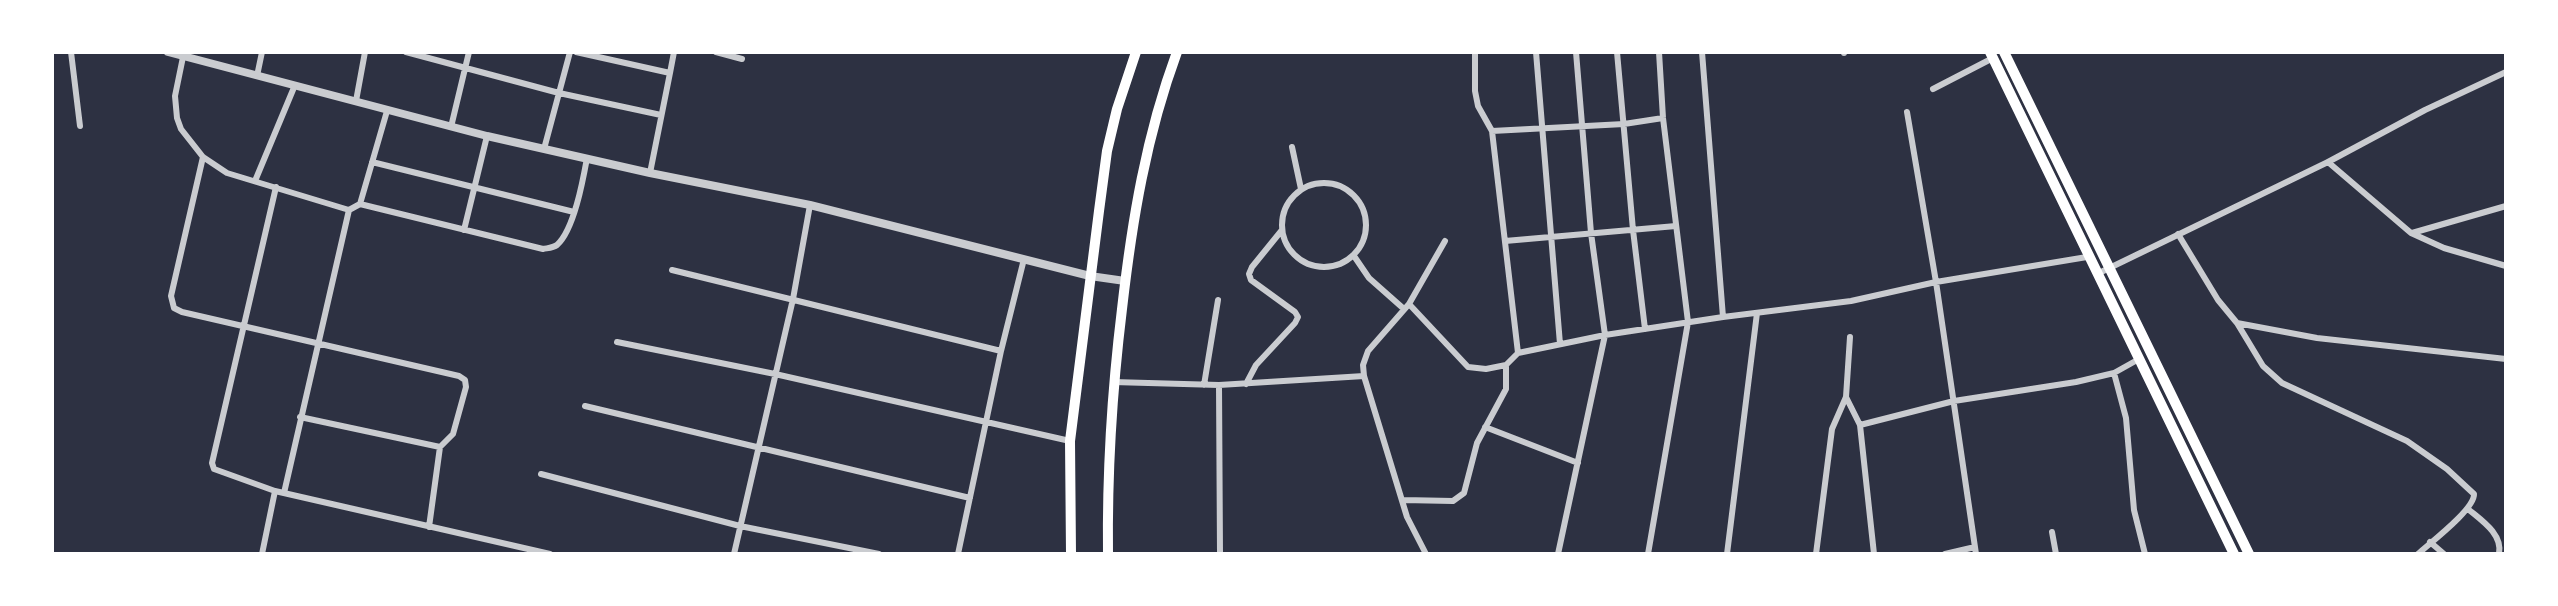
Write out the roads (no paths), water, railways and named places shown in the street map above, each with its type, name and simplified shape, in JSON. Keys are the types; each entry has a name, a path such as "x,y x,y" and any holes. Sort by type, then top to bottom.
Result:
{"main road":[{"path":"1071,554 1070,441 1090,276 1107,151 1117,109 1136,52"},
{"path":"1108,554 1107,485 1113,382 1125,281 1139,182 1161,95 1177,52"},
{"path":"2004,52 2249,554"},
{"path":"1991,55 2234,554"}],"street":[{"path":"71,52 80,126"},
{"path":"168,52 487,136 650,173 810,205 1090,276 1125,281"},
{"path":"256,76 262,52"},
{"path":"356,101 365,52"},
{"path":"406,52 559,93 661,115"},
{"path":"451,127 469,52"},
{"path":"544,149 570,52"},
{"path":"576,52 670,74"},
{"path":"650,173 674,52"},
{"path":"716,52 742,59"},
{"path":"1475,52 1475,91 1478,106 1492,131 1518,352"},
{"path":"1536,52 1540,129 1560,344"},
{"path":"1558,554 1605,335 1591,233 1576,52"},
{"path":"1617,52 1633,230 1645,329"},
{"path":"1648,554 1688,322 1663,118 1659,52"},
{"path":"1702,52 1723,317"},
{"path":"1933,89 1991,55"},
{"path":"183,57 175,96 177,118 181,129 203,157 227,173 349,210 360,204 543,249 552,248 563,237 574,212 587,158"},
{"path":"2096,274 2328,162 2425,110 2505,72"},
{"path":"255,181 295,85"},
{"path":"360,204 387,111"},
{"path":"1907,112 1936,282 1975,550 1945,554"},
{"path":"1492,131 1624,124 1663,118"},
{"path":"464,230 487,136"},
{"path":"1292,147 1301,189"},
{"path":"203,157 171,304 182,312 459,376 465,380 466,387 453,434 440,447 429,527"},
{"path":"372,162 574,212"},
{"path":"2328,162 2411,233 2444,248 2505,266"},
{"path":"1316,183 1331,183 1346,189 1358,199 1365,213 1367,228 1363,244 1354,256 1341,265 1325,268 1310,265 1296,257 1286,245 1282,230 1283,214 1290,200 1301,189 1316,183"},
{"path":"276,187 212,463 214,469 275,491 429,527 515,550 550,554"},
{"path":"734,554 793,299 810,205"},
{"path":"2411,233 2505,206"},
{"path":"284,493 349,210"},
{"path":"1505,241 1676,226"},
{"path":"1246,384 1256,365 1298,317 1251,280 1249,274 1252,267 1282,230"},
{"path":"2178,234 2218,300 2237,323 2263,366 2273,376 2299,392 2407,441 2429,455 2474,494 2474,499 2468,509 2418,554"},
{"path":"1426,554 1412,530 1364,376 1363,365 1368,351 1406,306 1445,241"},
{"path":"1354,256 1369,278 1406,306 1468,367 1486,369 1506,365 1518,352 1605,335 1851,301 1936,282 2087,256"},
{"path":"958,554 1001,351 1024,258"},
{"path":"672,270 1001,351"},
{"path":"1204,385 1218,300"},
{"path":"1727,554 1757,313"},
{"path":"2237,323 2318,338 2505,359"},
{"path":"1816,554 1832,429 1846,396 1850,337"},
{"path":"617,342 775,374 1070,441"},
{"path":"1860,425 1954,401 2076,382 2114,373 2139,359"},
{"path":"1403,500 1459,499 1464,493 1477,443 1503,398 1508,380 1506,365"},
{"path":"2114,373 2126,418 2134,510 2145,554"},
{"path":"1113,382 1219,386 1364,376"},
{"path":"1219,386 1220,554"},
{"path":"1846,396 1860,425 1874,554"},
{"path":"585,406 970,498"},
{"path":"300,417 440,447"},
{"path":"1485,427 1578,463"},
{"path":"541,474 740,526 879,554"},
{"path":"261,554 275,491"},
{"path":"2468,509 2495,535 2500,548 2499,554"},
{"path":"2052,532 2056,554"},
{"path":"2430,542 2444,554"}]}
